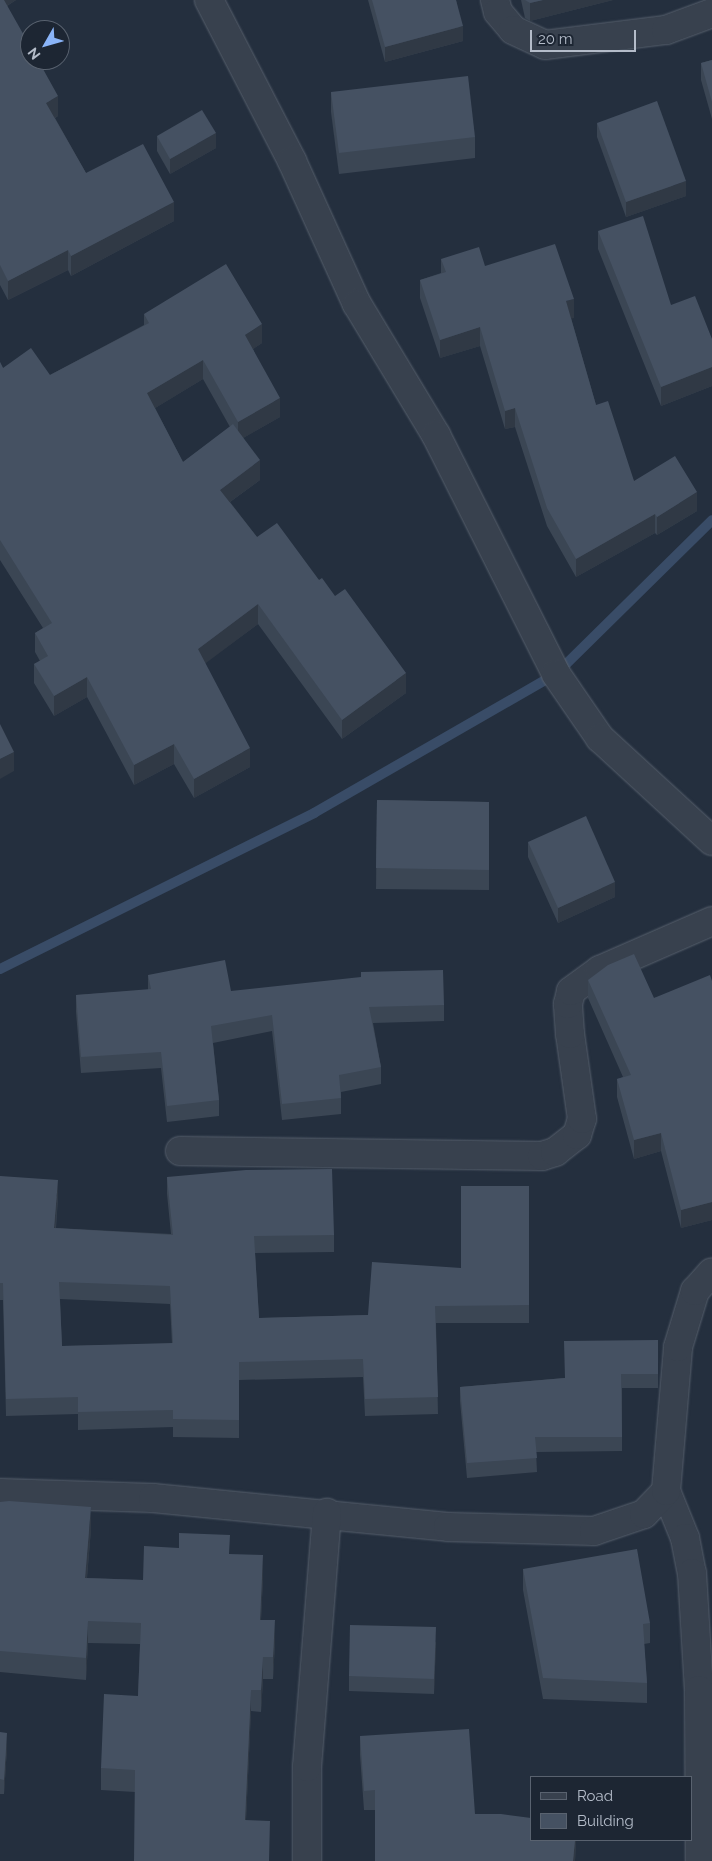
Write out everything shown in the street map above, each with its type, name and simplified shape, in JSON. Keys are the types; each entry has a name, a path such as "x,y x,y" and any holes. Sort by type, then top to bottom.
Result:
{"street":[{"path":"209,0 292,161 358,304 436,435 556,674 600,738 712,841"},
{"path":"495,0 498,12 513,30 545,45 666,30 712,13"},
{"path":"180,1151 542,1156 556,1152 577,1134 582,1119 570,1034 568,1004 571,991 600,970 712,921"},
{"path":"700,1861 699,1690 692,1572 685,1538 666,1491 678,1347 695,1291 712,1272"},
{"path":"0,1493 153,1498 327,1513 448,1527 594,1531 644,1514 666,1491"},
{"path":"307,1861 306,1767 327,1513"}],"building":[{"path":"0,0 4,0 20,28 20,70 44,70 58,96 46,103 86,173 143,144 174,202 71,256 68,250 8,281 0,265"},
{"path":"372,0 456,0 463,26 385,47"},
{"path":"525,0 543,0 530,3"},
{"path":"712,60 712,102 701,63"},
{"path":"468,76 475,137 339,153 331,92"},
{"path":"657,101 686,181 626,202 597,123"},
{"path":"202,110 216,133 170,159 157,136"},
{"path":"643,216 671,305 695,296 712,339 712,367 661,387 598,231"},
{"path":"555,244 574,299 566,301 596,405 608,401 634,481 675,456 697,492 657,517 655,514 576,559 547,508 515,408 505,411 480,327 440,340 420,280 446,272 441,259 479,247 485,266"},
{"path":"226,264 262,324 245,335 280,398 238,422 203,360 147,393 183,462 233,424 260,460 220,490 257,537 277,523 319,580 322,578 335,596 345,589 406,673 342,720 258,604 198,649 250,748 194,779 174,744 134,765 87,677 54,696 34,664 48,656 35,633 52,623 0,540 0,362 3,368 31,348 50,375 149,323 144,314"},
{"path":"0,724 14,752 0,759"},
{"path":"377,800 489,802 489,870 376,868"},
{"path":"586,816 615,882 558,908 528,842"},
{"path":"634,954 654,998 710,975 712,981 712,1202 681,1210 661,1133 634,1140 617,1079 631,1075 588,980 608,965"},
{"path":"225,960 231,991 361,977 361,972 443,970 444,1005 369,1007 381,1067 339,1075 341,1098 282,1104 272,1015 211,1026 219,1100 167,1106 161,1052 81,1057 76,995 151,989 148,975"},
{"path":"332,1169 334,1235 254,1236 259,1318 368,1315 372,1262 461,1268 461,1186 529,1186 529,1305 435,1306 438,1397 365,1399 363,1359 239,1362 239,1420 173,1419 173,1410 78,1412 78,1397 6,1399 3,1283 0,1283 0,1176 58,1180 54,1228 173,1235 167,1177 246,1170","holes":["59,1282 170,1286 173,1343 62,1346"]},
{"path":"658,1340 658,1374 621,1374 622,1437 535,1437 537,1458 467,1463 460,1387 565,1378 564,1341"},
{"path":"0,1502 91,1507 85,1578 143,1580 144,1546 179,1548 179,1533 230,1535 229,1554 263,1555 260,1620 275,1620 273,1657 263,1657 261,1690 251,1690 245,1820 270,1821 269,1861 134,1861 135,1770 101,1768 104,1694 138,1696 141,1623 88,1621 86,1658 0,1651"},
{"path":"637,1549 650,1623 643,1624 647,1683 543,1678 523,1569"},
{"path":"350,1625 436,1627 434,1679 349,1676"},
{"path":"469,1729 475,1814 501,1814 530,1818 530,1841 575,1841 573,1861 375,1861 375,1790 364,1791 360,1736"},
{"path":"0,1732 7,1733 4,1780 0,1779"}],"waterway":[{"path":"0,969 314,813 556,674 712,520"}]}
